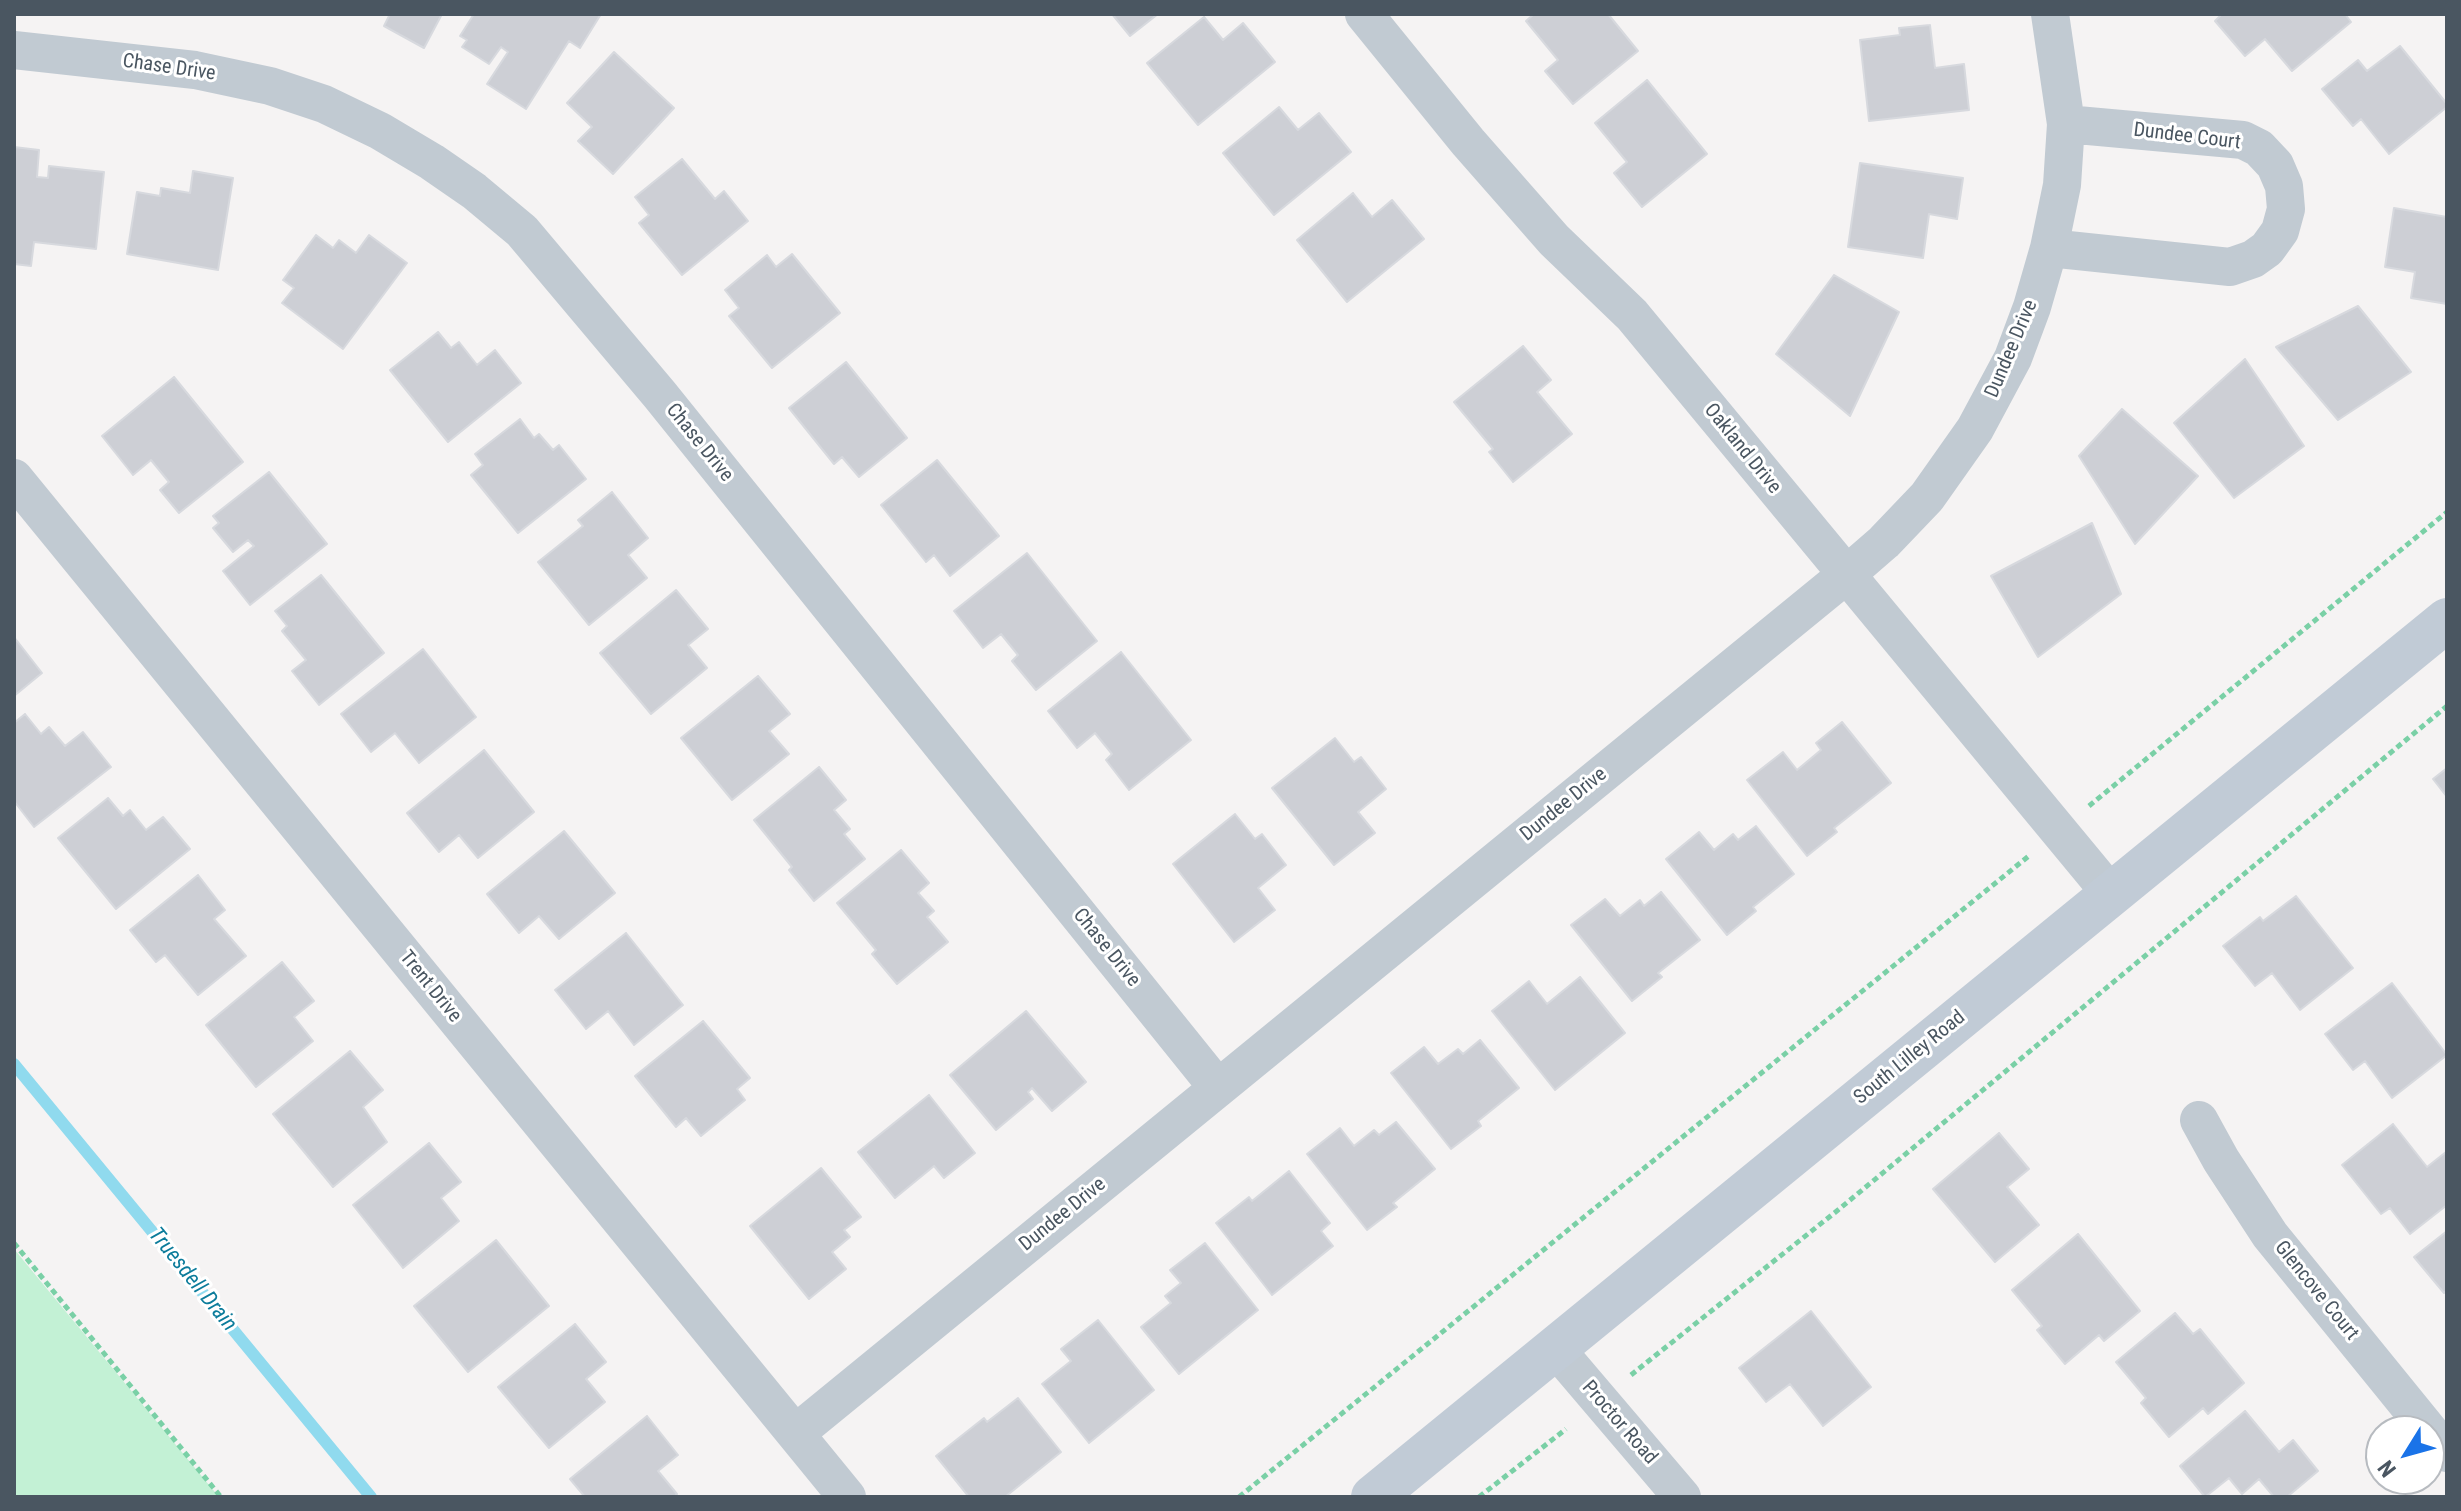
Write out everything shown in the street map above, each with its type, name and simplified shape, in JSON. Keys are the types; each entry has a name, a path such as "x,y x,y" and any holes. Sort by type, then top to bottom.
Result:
{"street":[{"name":"Oakland Drive","path":"1364,14 1468,142 1554,240 1632,315 2111,894"},
{"name":"Dundee Drive","path":"796,1433 1846,575 1884,542 1927,497 1975,429 2013,358 2049,248 2062,185 2066,124 2050,14"},
{"name":"Chase Drive","path":"14,50 195,70 270,86 324,104 380,131 432,162 474,191 522,231 660,395 1218,1088"},
{"name":"Dundee Court","path":"2049,248 2230,267 2253,259 2267,249 2280,231 2286,209 2284,186 2275,165 2259,148 2243,140 2066,124"},
{"name":"Trent Drive","path":"14,478 847,1497"},
{"name":"South Lilley Road","path":"1373,1497 2447,620"},
{"name":"Glencove Court","path":"2199,1120 2270,1235 2447,1453"},
{"name":"Proctor Road","path":"1556,1349 1682,1497"}],"path":[{"path":"2086,809 2447,512"},
{"path":"1628,1377 1838,1210 2447,706"},
{"path":"1239,1497 2034,852"},
{"path":"14,1243 221,1497"},
{"path":"1479,1497 1566,1429"}],"green space":[{"path":"14,1249 219,1497 14,1497"}],"building":[{"path":"390,14 442,14 424,48 384,26"},
{"path":"474,14 601,14 580,48 569,41 526,109 487,84 508,52 501,47 489,64 462,47 467,40 460,36"},
{"path":"1112,14 1158,14 1130,36"},
{"path":"1534,14 1608,14 1638,51 1573,104 1545,71 1558,60 1526,21"},
{"path":"2222,14 2345,14 2351,22 2292,71 2265,39 2245,56 2215,21"},
{"path":"1204,17 1223,40 1243,23 1275,62 1198,125 1147,63"},
{"path":"1930,25 1935,68 1964,64 1969,110 1869,121 1860,40 1900,35 1899,28"},
{"path":"2400,46 2447,107 2389,154 2361,119 2353,126 2322,89 2358,60 2367,71"},
{"path":"614,52 674,108 613,174 578,141 592,127 567,103"},
{"path":"1647,80 1707,154 1642,207 1614,173 1627,162 1595,123"},
{"path":"1279,107 1298,130 1319,113 1351,152 1274,215 1223,153"},
{"path":"14,147 39,150 37,177 48,178 49,166 104,172 96,249 34,242 31,266 14,264"},
{"path":"682,159 715,199 724,191 748,221 682,275 639,223 649,215 635,197"},
{"path":"1860,163 1963,178 1957,219 1929,214 1923,258 1848,247"},
{"path":"193,171 233,178 218,270 127,254 137,192 160,196 161,188 190,193"},
{"path":"1353,193 1372,217 1392,200 1424,239 1347,302 1297,240"},
{"path":"2394,208 2447,217 2447,304 2411,298 2415,272 2385,267"},
{"path":"316,235 333,248 339,240 356,253 369,235 407,263 343,349 282,303 294,288 283,280"},
{"path":"792,254 840,313 772,368 729,316 739,308 725,290 767,255 776,267"},
{"path":"1834,275 1899,312 1850,416 1776,354"},
{"path":"2358,306 2411,372 2338,420 2276,347"},
{"path":"438,332 451,348 459,342 477,365 495,350 521,383 448,442 390,370"},
{"path":"1523,346 1551,380 1537,392 1572,434 1513,482 1489,452 1493,449 1454,402"},
{"path":"2245,359 2304,446 2234,498 2174,423"},
{"path":"846,362 907,438 859,477 842,457 834,464 789,408"},
{"path":"174,377 243,462 179,513 160,490 169,482 151,460 133,475 102,436"},
{"path":"2122,409 2198,476 2135,544 2079,456"},
{"path":"520,419 534,438 539,434 553,450 559,445 586,479 518,533 471,475 483,465 475,454"},
{"path":"937,460 999,536 950,576 934,555 926,562 881,505"},
{"path":"269,472 327,544 250,605 223,571 254,546 248,540 233,552 213,528 219,523 213,516"},
{"path":"612,492 648,538 628,555 647,578 589,625 538,562 583,526 578,520"},
{"path":"2092,523 2121,594 2038,657 1991,576"},
{"path":"1027,553 1097,641 1036,690 1012,661 1018,655 1001,634 983,648 954,611"},
{"path":"321,575 384,653 319,705 292,671 306,660 282,631 287,626 275,611"},
{"path":"676,590 708,629 688,645 707,668 651,714 600,653"},
{"path":"14,637 42,673 14,696"},
{"path":"423,649 476,717 419,763 395,733 371,752 341,714"},
{"path":"1121,652 1191,740 1129,790 1106,760 1112,754 1095,733 1077,748 1048,711"},
{"path":"758,676 790,714 769,731 789,754 732,800 681,738"},
{"path":"25,714 41,734 49,727 65,746 83,732 111,767 34,827 14,801 14,723"},
{"path":"1842,722 1891,783 1834,828 1837,832 1807,856 1747,780 1783,752 1797,770 1821,750 1816,743"},
{"path":"1335,738 1354,762 1361,757 1386,789 1358,812 1375,833 1334,865 1272,788"},
{"path":"484,750 534,812 478,858 459,835 439,852 407,813"},
{"path":"819,767 846,800 834,810 850,829 844,834 865,859 814,901 789,870 792,867 754,820"},
{"path":"2447,768 2447,797 2433,779"},
{"path":"108,798 123,816 130,810 146,830 163,817 190,849 116,909 58,838"},
{"path":"1235,814 1255,839 1262,834 1286,865 1258,888 1275,910 1234,942 1173,864"},
{"path":"1756,826 1794,874 1753,907 1756,911 1727,935 1666,859 1699,832 1714,850 1733,834 1738,840"},
{"path":"564,831 615,893 559,939 539,916 519,933 487,894"},
{"path":"901,850 929,883 918,893 934,911 927,917 948,942 897,984 872,954 876,950 837,903"},
{"path":"198,875 225,910 214,919 246,956 198,995 165,955 156,962 130,930"},
{"path":"1661,892 1700,940 1658,973 1662,977 1632,1001 1571,925 1605,899 1620,916 1640,900 1644,906"},
{"path":"2296,896 2353,968 2300,1010 2272,973 2255,986 2223,946 2260,917 2263,921"},
{"path":"626,933 683,1005 634,1045 608,1011 586,1029 555,990"},
{"path":"282,962 314,1001 294,1017 313,1041 256,1087 206,1025"},
{"path":"1580,977 1625,1033 1555,1090 1492,1011 1529,981 1547,1004"},
{"path":"2392,983 2447,1055 2392,1098 2365,1061 2353,1070 2325,1034"},
{"path":"1026,1011 1086,1082 1052,1111 1032,1088 1028,1092 1033,1099 996,1130 950,1075"},
{"path":"703,1021 750,1078 737,1089 745,1100 701,1136 686,1118 676,1127 635,1076"},
{"path":"1480,1040 1519,1088 1478,1121 1481,1126 1451,1149 1391,1073 1424,1047 1438,1064 1458,1049 1463,1054"},
{"path":"350,1051 383,1090 363,1107 387,1142 333,1187 273,1114"},
{"path":"929,1095 975,1153 944,1178 934,1166 895,1198 858,1152"},
{"path":"1396,1122 1435,1169 1393,1203 1397,1207 1367,1230 1307,1154 1340,1128 1354,1146 1374,1130 1379,1135"},
{"path":"2393,1124 2427,1167 2447,1153 2447,1205 2410,1234 2390,1208 2381,1214 2342,1165"},
{"path":"1999,1133 2029,1169 2007,1187 2039,1225 1995,1262 1933,1189"},
{"path":"429,1143 461,1182 441,1198 459,1221 403,1268 353,1205"},
{"path":"821,1168 861,1217 844,1230 850,1237 832,1252 846,1269 809,1299 750,1226"},
{"path":"1289,1171 1330,1223 1321,1231 1333,1246 1272,1295 1216,1223 1249,1197 1252,1201"},
{"path":"2447,1231 2447,1290 2444,1293 2414,1257"},
{"path":"2078,1234 2140,1311 2104,1341 2099,1335 2065,1364 2037,1330 2042,1326 2012,1290"},
{"path":"496,1240 549,1306 468,1372 414,1306"},
{"path":"1205,1243 1258,1310 1179,1374 1141,1327 1171,1303 1165,1296 1181,1283 1170,1270"},
{"path":"1811,1311 1871,1387 1823,1426 1790,1384 1766,1402 1739,1368"},
{"path":"2175,1313 2193,1334 2200,1329 2244,1383 2208,1414 2203,1408 2169,1437 2141,1403 2146,1398 2116,1362"},
{"path":"1098,1320 1154,1390 1089,1443 1042,1384 1071,1361 1061,1349"},
{"path":"575,1324 606,1362 586,1379 605,1402 549,1448 498,1387"},
{"path":"1018,1398 1061,1452 1005,1497 969,1497 936,1456 984,1418 987,1422"},
{"path":"2245,1411 2279,1452 2293,1440 2318,1471 2287,1497 2274,1497 2259,1479 2242,1494 2229,1478 2205,1497 2180,1466"},
{"path":"647,1416 678,1455 658,1471 677,1494 674,1497 585,1497 570,1479"}],"waterway":[{"name":"Truesdell Drain","path":"14,1064 371,1497"}]}
